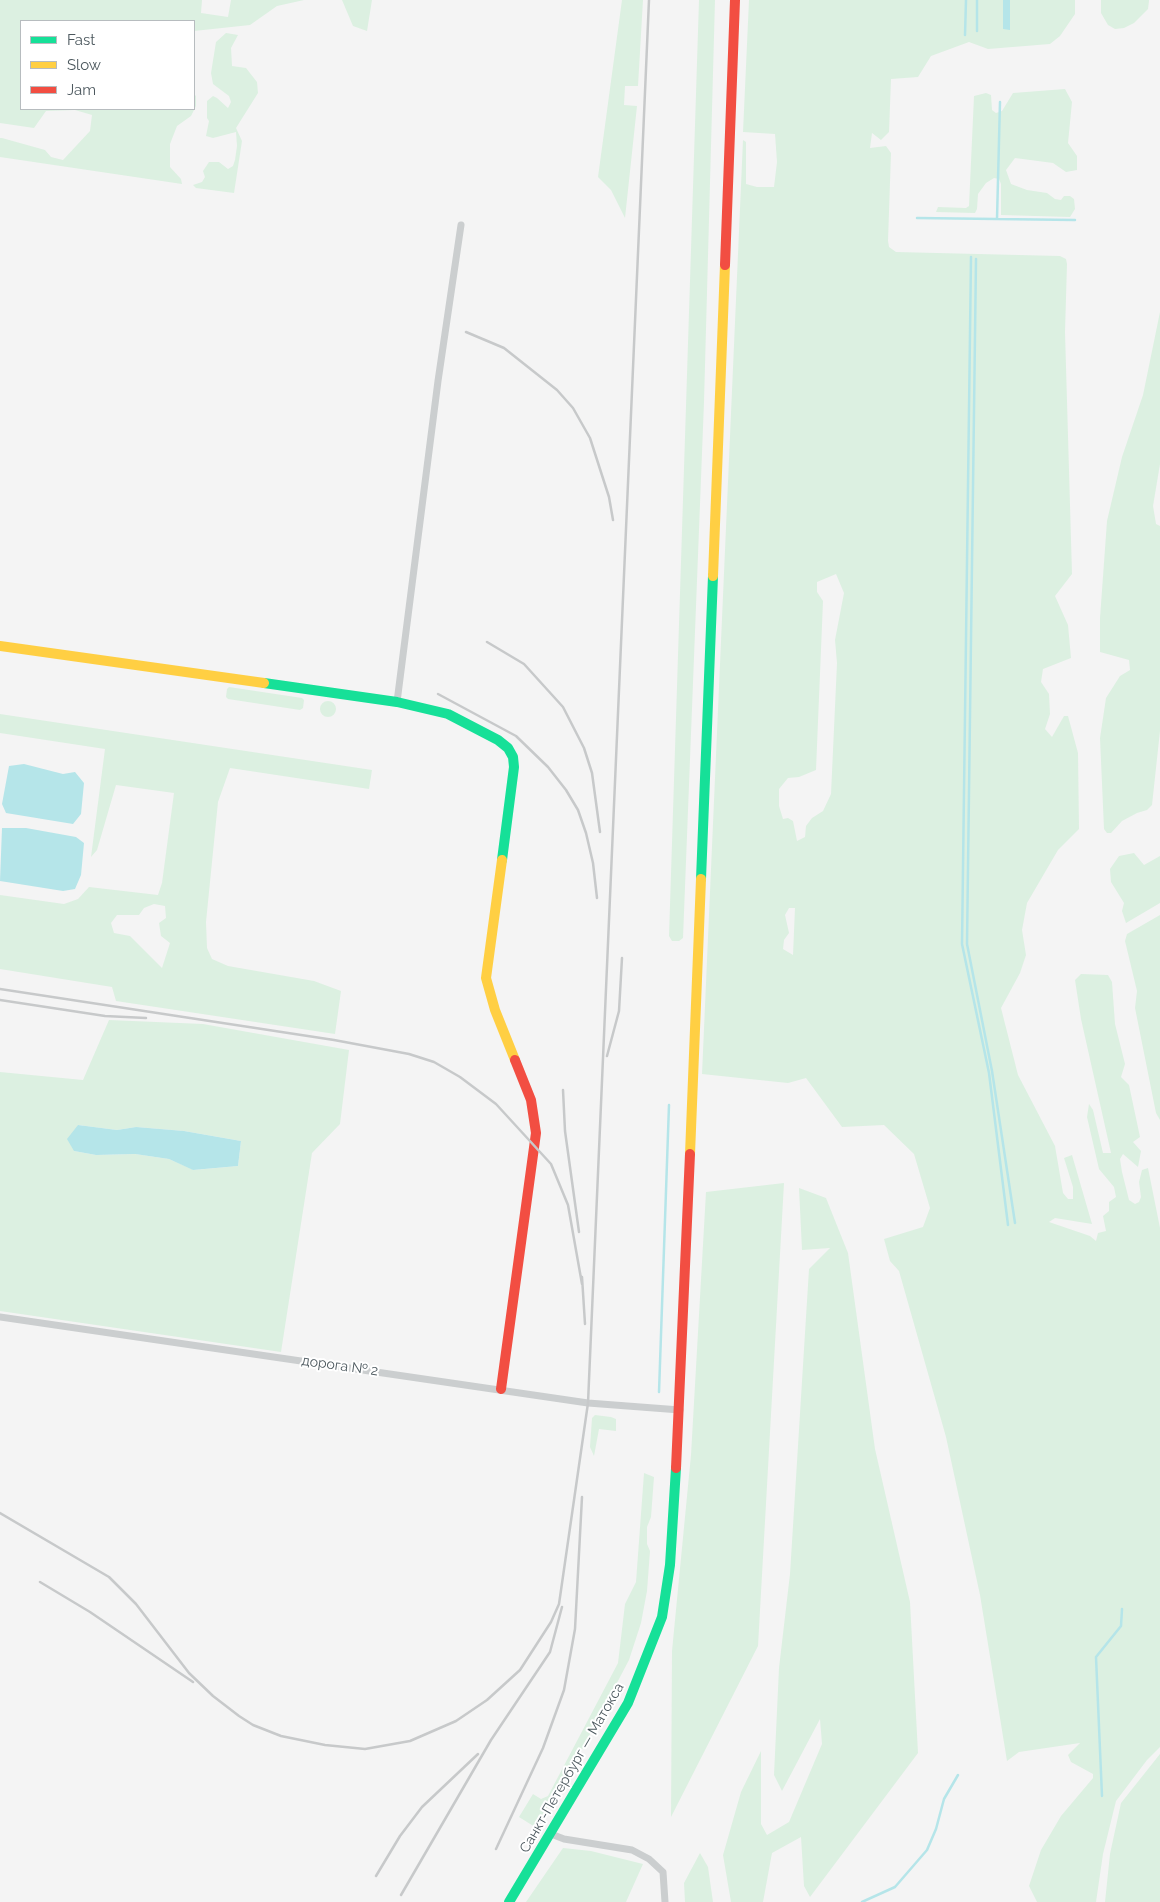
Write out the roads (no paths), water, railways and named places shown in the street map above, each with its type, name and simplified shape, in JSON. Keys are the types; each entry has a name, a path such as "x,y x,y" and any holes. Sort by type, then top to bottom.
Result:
{"main road":[{"name":"Санкт-Петербург — Матокса","path":"509,1902 628,1703 662,1617 670,1565 680,1410 735,0"},
{"path":"0,646 397,702 448,714 498,740 508,748 513,757 514,767 486,978 495,1010 531,1100 536,1133 501,1389"}],"street":[{"path":"397,702 439,371 461,225"},
{"name":"дорога № 2","path":"0,1317 588,1403 680,1410"},
{"path":"551,1834 564,1839 632,1850 649,1859 663,1872 665,1902"}],"water":[{"path":"1003,0 1010,0 1010,30 1003,29"},
{"path":"24,764 63,774 75,772 84,783 81,814 73,824 6,813 2,804 9,766"},
{"path":"2,828 26,828 76,837 84,843 81,875 75,889 63,891 0,881"},
{"path":"78,1125 117,1130 136,1127 184,1131 241,1141 238,1166 193,1170 169,1159 135,1154 96,1155 74,1151 67,1139"}],"waterway":[{"path":"965,35 966,0"},
{"path":"977,0 977,31"},
{"path":"997,219 1000,102"},
{"path":"917,218 1075,220"},
{"path":"971,257 962,944 989,1073 1008,1225"},
{"path":"976,259 967,944 992,1071 1015,1223"},
{"path":"659,1392 669,1105"},
{"path":"1102,1796 1096,1657 1121,1626 1122,1609"},
{"path":"862,1902 895,1887 927,1850 936,1829 944,1799 958,1775"}],"railway":[{"path":"0,1513 109,1577 136,1604 189,1673 213,1696 239,1716 253,1725 281,1736 325,1745 365,1749 410,1741 456,1721 487,1700 520,1670 551,1622 559,1604 588,1403 649,0"},
{"path":"466,332 504,348 557,390 573,408 590,438 609,497 613,520"},
{"path":"487,642 524,664 563,707 584,748 592,773 600,832"},
{"path":"438,694 516,736 548,767 566,790 578,810 586,833 593,863 597,898"},
{"path":"607,1056 619,1011 622,958"},
{"path":"0,989 334,1040 409,1054 434,1062 460,1077 496,1104 551,1164 568,1205 582,1284"},
{"path":"0,1000 105,1016 146,1018"},
{"path":"563,1090 565,1131 579,1232"},
{"path":"582,1277 585,1324"},
{"path":"496,1849 543,1748 564,1690 575,1629 582,1497"},
{"path":"40,1582 90,1612 193,1682"},
{"path":"401,1895 491,1740 550,1652 562,1607"},
{"path":"376,1876 400,1836 422,1807 478,1754"}]}
